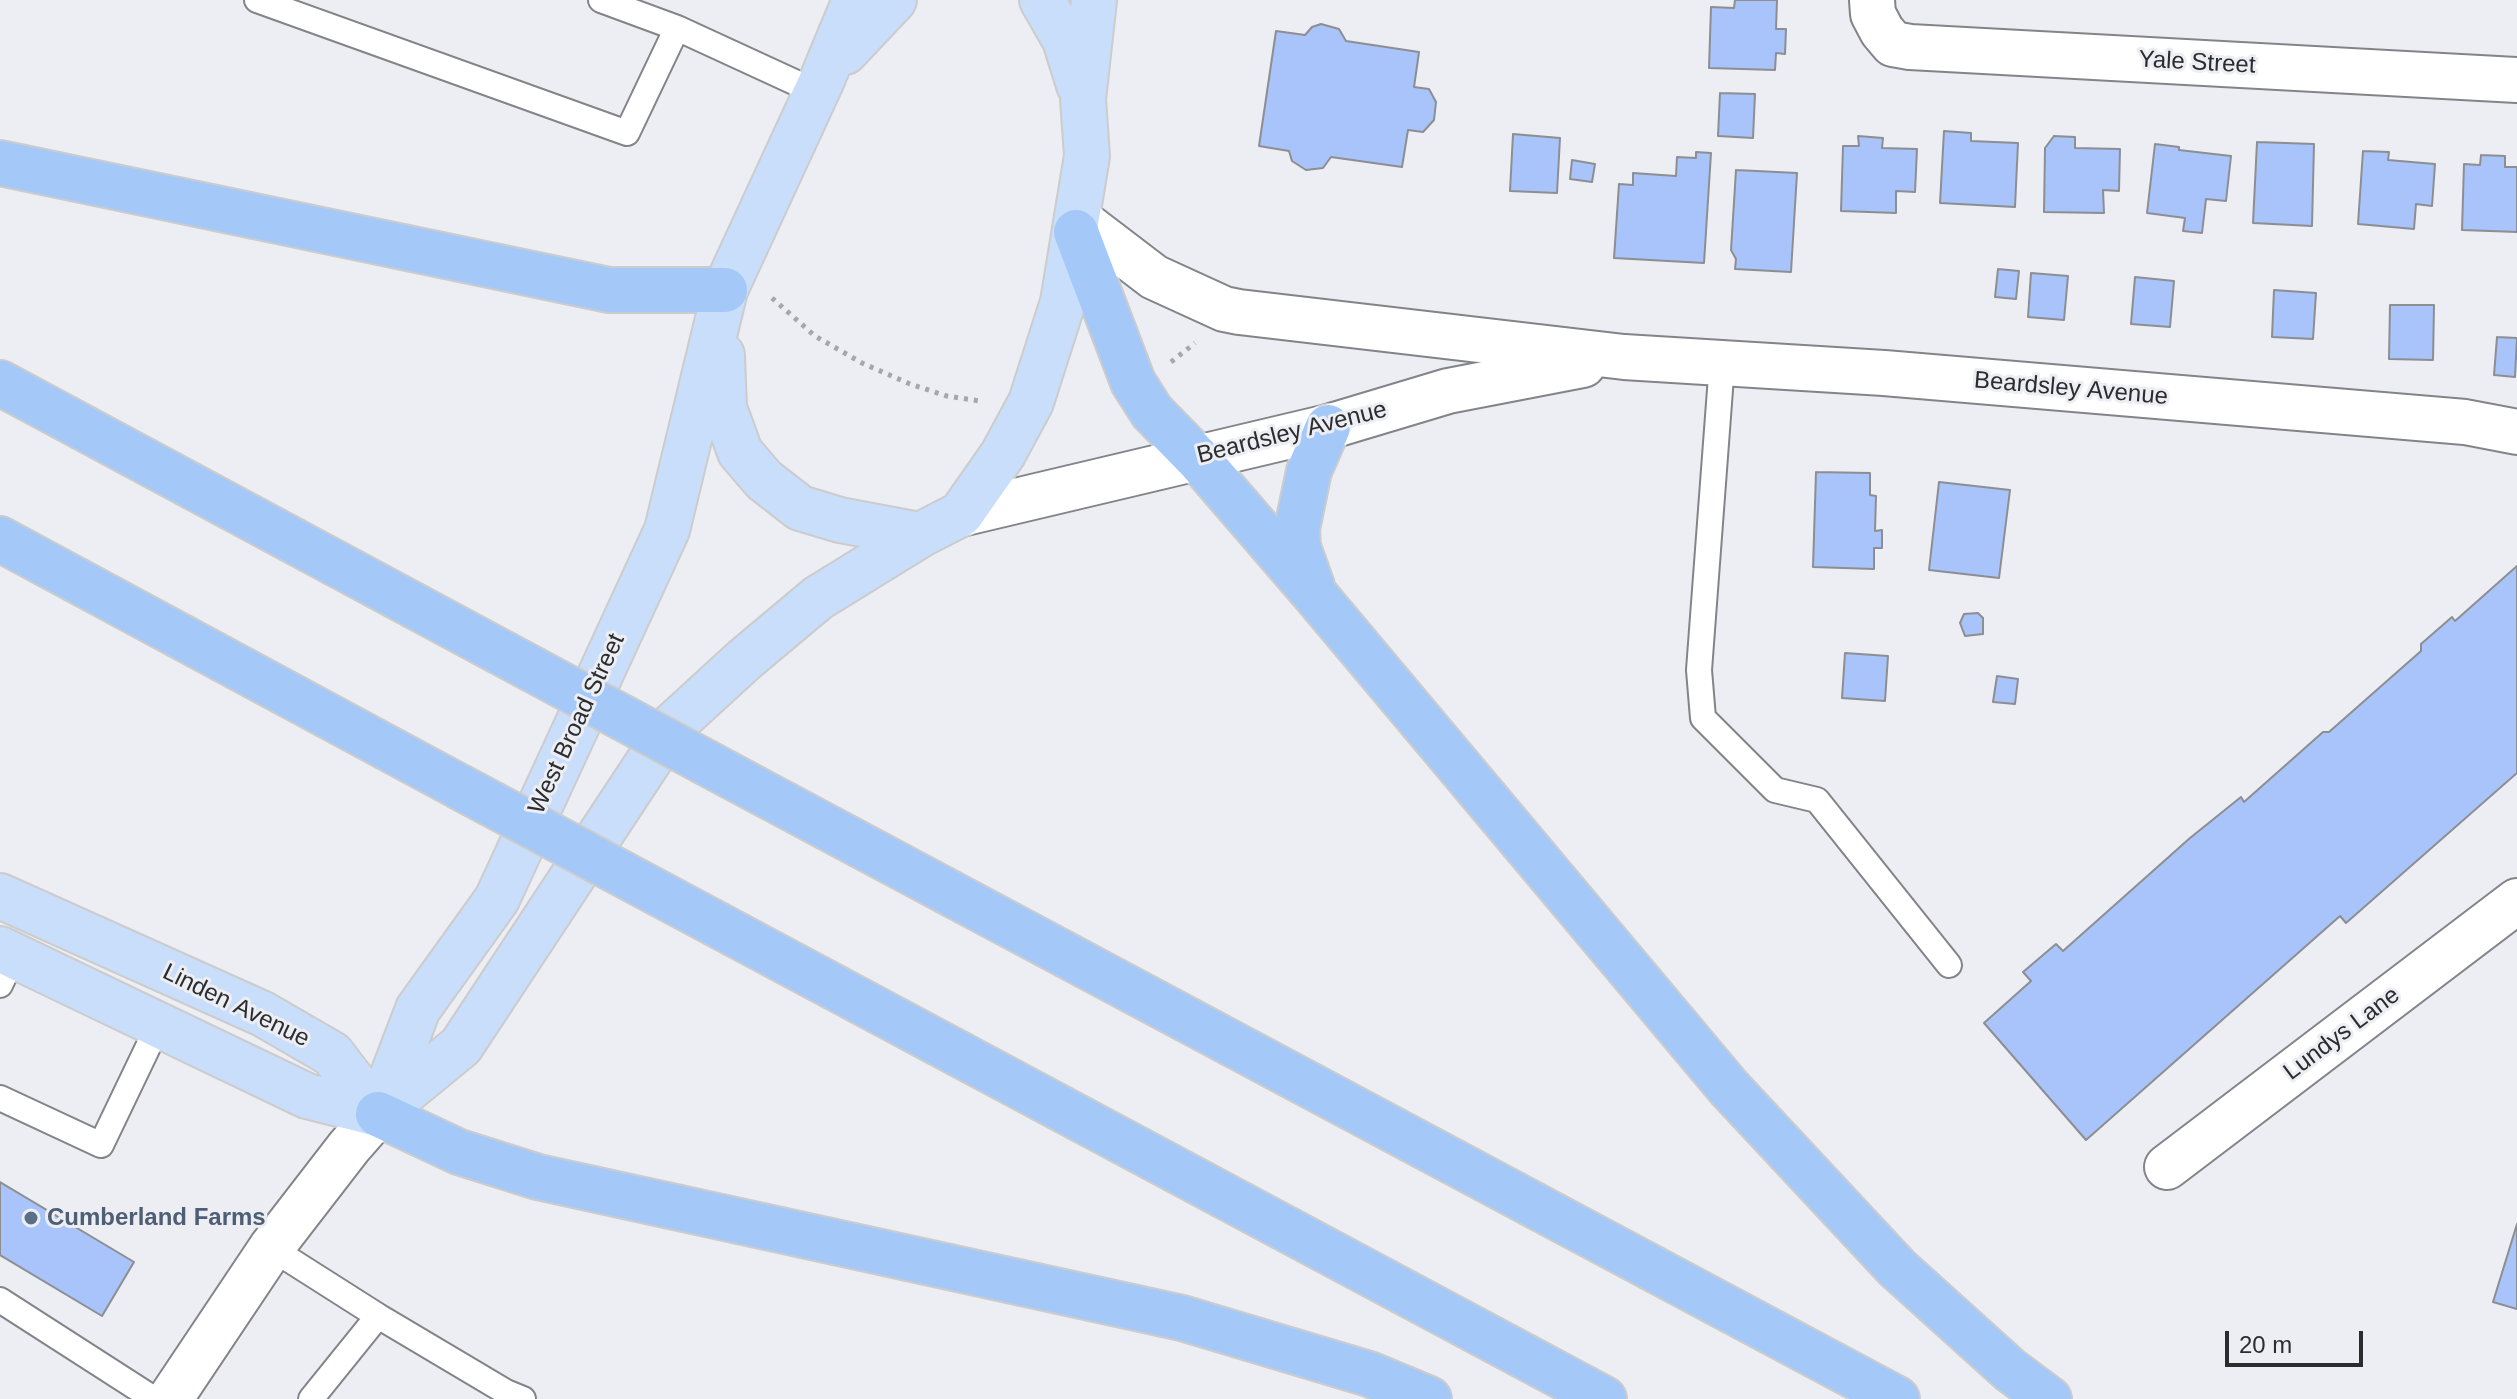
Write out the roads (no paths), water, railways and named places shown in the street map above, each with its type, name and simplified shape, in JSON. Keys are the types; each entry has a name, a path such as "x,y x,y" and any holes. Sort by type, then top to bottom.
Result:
{"highway":[{"path":"0,163 609,290 723,300"},
{"path":"1077,226 1133,382 1152,412 1197,458 1316,596 1729,1088 1897,1268 2010,1370 2049,1399"},
{"path":"0,383 1897,1399"},
{"path":"1316,596 1298,547 1297,529 1309,471 1328,427"},
{"path":"0,539 1604,1399"},
{"path":"378,1114 459,1152 538,1177 1182,1318 1369,1374 1429,1399"}],"main road":[{"name":"West Broad Street","path":"378,1114 418,1009 497,899 667,530 723,300 855,0"},
{"name":"West Broad Street","path":"818,87 857,36 894,0"},
{"name":"West Broad Street","path":"1042,0 1065,40 1083,99"},
{"name":"West Broad Street","path":"378,1114 461,1046 672,726 818,598 920,535 961,514 1003,454 1031,402 1063,302 1087,156 1083,99 1094,0"},
{"name":"West Broad Street","path":"723,300 724,408 740,452 764,480 800,508 840,520 920,535"},
{"name":"Linden Avenue","path":"0,896 275,1021 332,1054 378,1114"},
{"name":"Linden Avenue","path":"5,963 159,1024 307,1096 378,1114"}],"street":[{"name":"Yale Street","path":"1877,16 1893,44 1910,47 2517,80"},
{"name":"Beardsley Avenue","path":"1077,226 1154,277 1224,309 1624,357 1884,373 2465,422 2517,432"},
{"name":"Beardsley Avenue","path":"961,514 1328,427 1448,391 1624,357"},
{"name":"Lundys Lane","path":"2167,1167 2517,901"},
{"name":"West Broad Street","path":"170,1399 271,1248 378,1114"}],"lane":[{"path":"257,0 627,133 677,28"},
{"path":"601,0 818,87"},
{"path":"1722,363 1699,670 1703,718 1775,790 1817,800 1949,965"},
{"path":"0,1098 101,1145 159,1024"},
{"path":"271,1248 378,1316 523,1399"},
{"path":"0,1300 154,1399"},
{"path":"311,1399 378,1316"}],"place":[{"name":"Cumberland Farms","path":"31,1218"}]}
